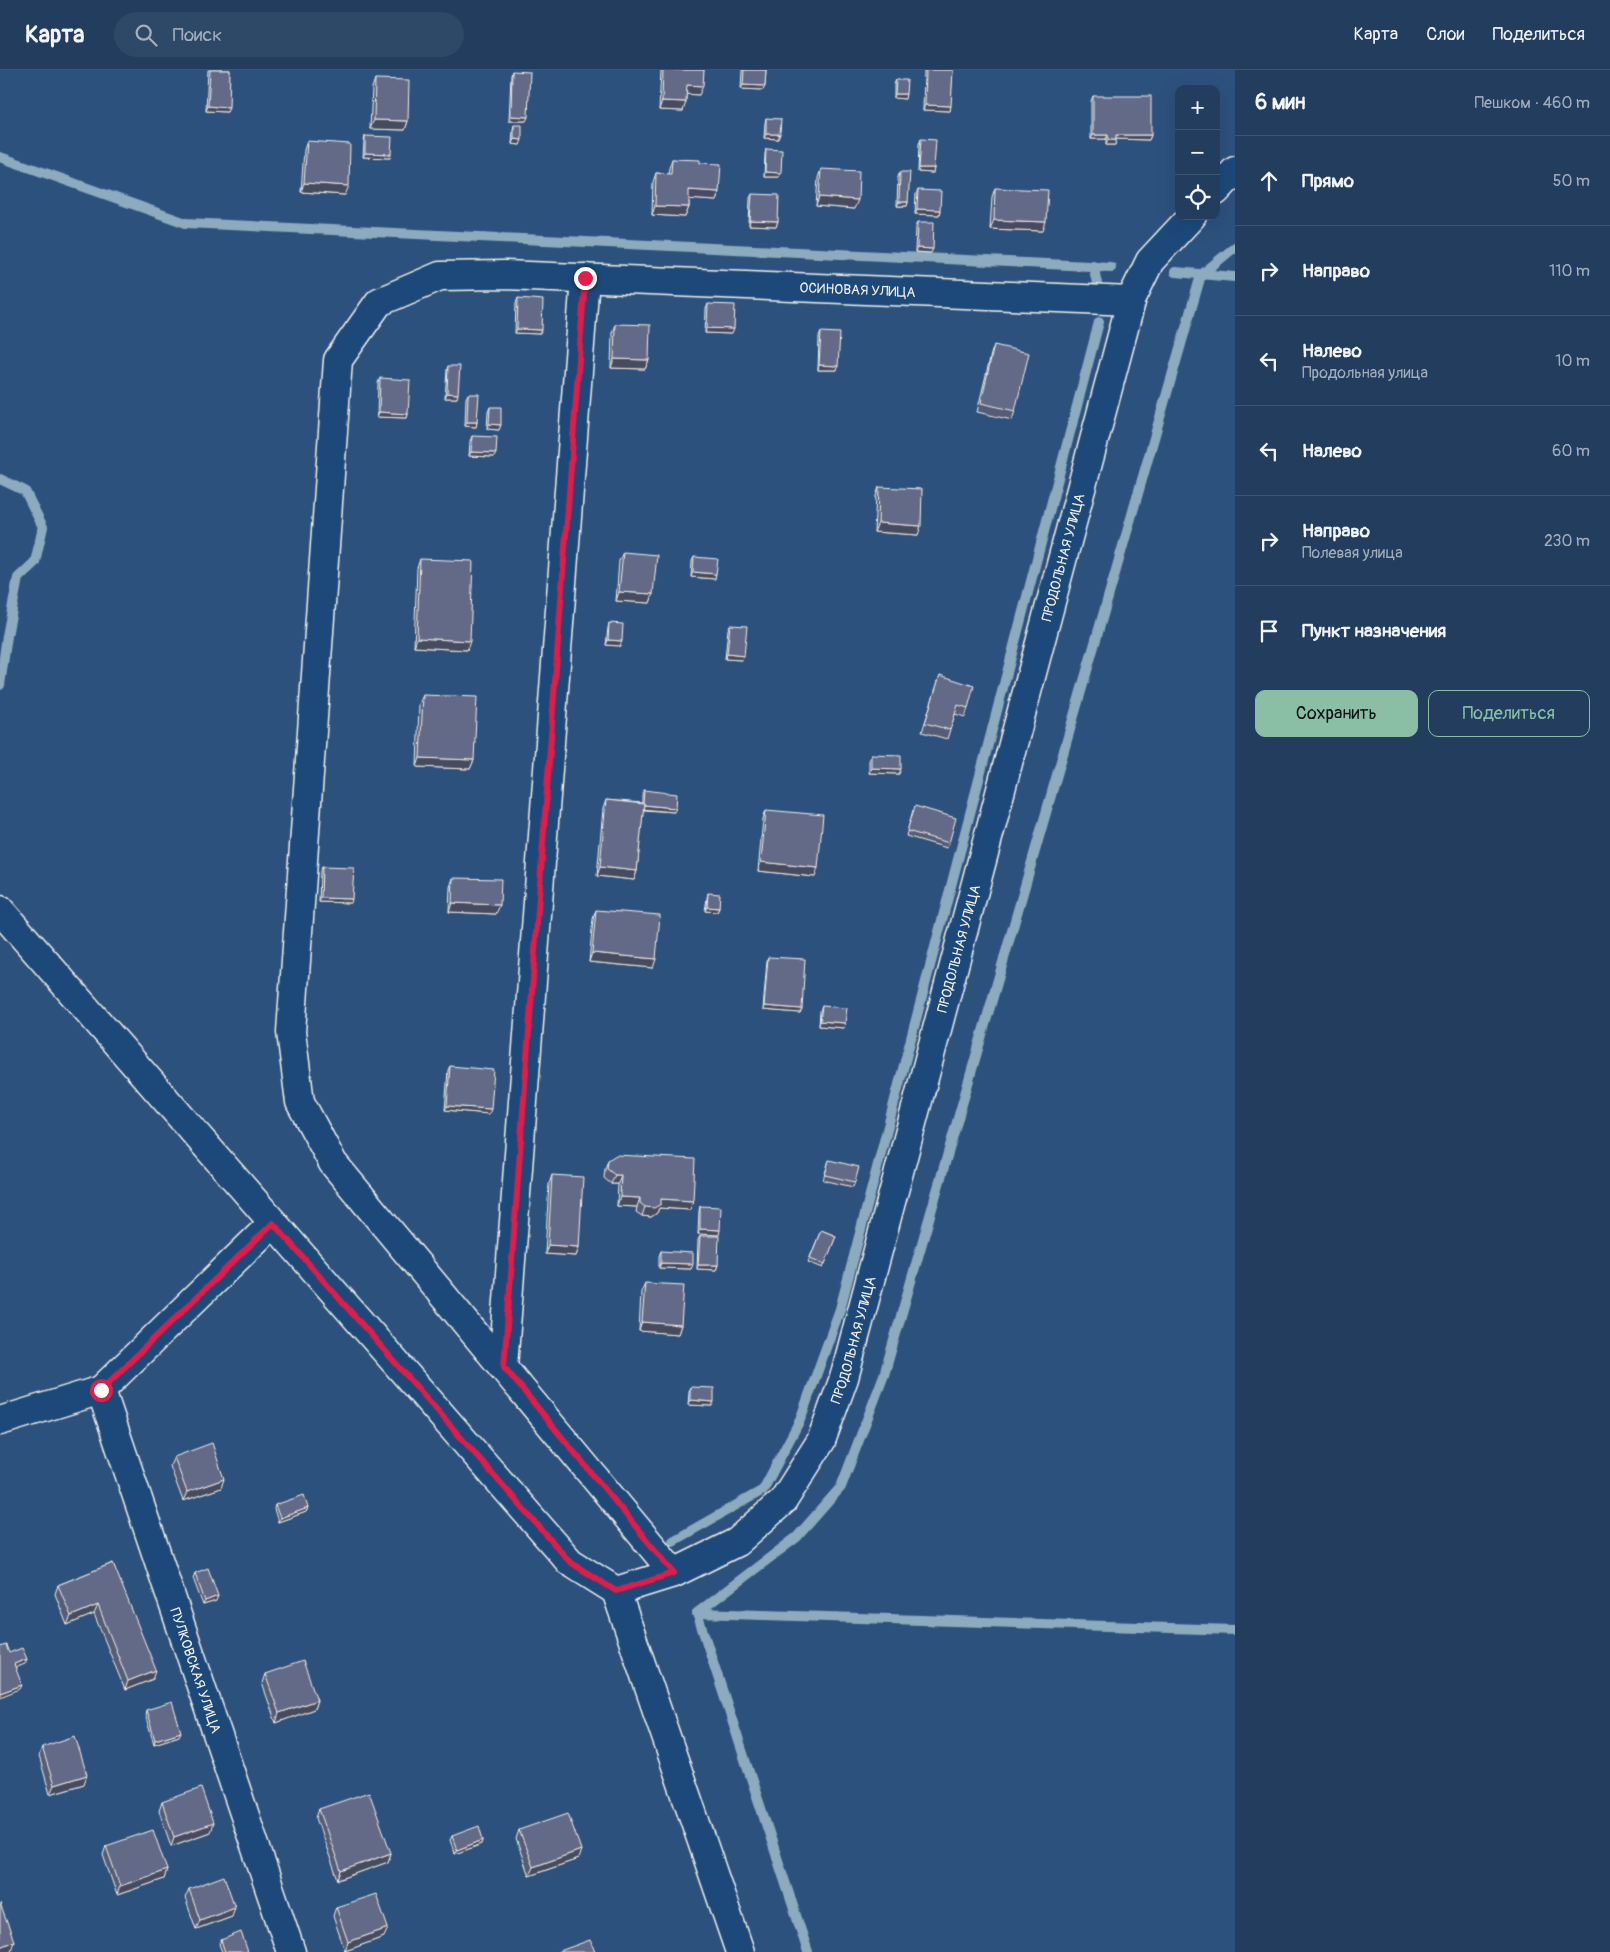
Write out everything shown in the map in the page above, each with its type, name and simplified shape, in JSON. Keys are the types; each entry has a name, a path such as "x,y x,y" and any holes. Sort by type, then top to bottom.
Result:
{"street":[{"path":"1220,186 1235,171"},
{"name":"ПРОДОЛЬНАЯ УЛИЦА","path":"616,1591 674,1573 737,1542 783,1501 821,1441 844,1378 1132,301 1150,261 1188,220"},
{"name":"ОСИНОВАЯ УЛИЦА","path":"674,1573 333,1163 300,1102 291,1032 338,360 379,302 440,276 505,275 1132,301"},
{"path":"504,1367 585,278"},
{"path":"0,910 570,1562 616,1591 740,1952"},
{"path":"0,1421 101,1390 273,1223"},
{"name":"ПУЛКОВСКАЯ УЛИЦА","path":"101,1390 291,1952"}],"building":[{"path":"210,70 230,70 229,108 208,106"},
{"path":"663,70 704,70 703,86 687,85 686,102 662,101"},
{"path":"744,70 766,70 765,86 743,85"},
{"path":"926,70 953,70 951,106 925,105"},
{"path":"512,71 530,72 528,117 511,116"},
{"path":"375,79 409,80 408,121 374,120"},
{"path":"896,80 907,80 906,94 895,94"},
{"path":"1093,96 1151,96 1151,135 1116,135 1116,140 1108,140 1108,135 1093,135"},
{"path":"766,118 781,119 780,134 766,134"},
{"path":"514,125 522,125 522,140 514,139"},
{"path":"365,136 392,137 391,154 365,153"},
{"path":"921,139 936,140 934,168 919,168"},
{"path":"307,141 350,144 349,186 304,183"},
{"path":"766,149 782,150 781,173 765,172"},
{"path":"672,159 700,160 700,163 721,164 719,192 689,190 689,207 655,206 656,173 671,174"},
{"path":"821,169 859,171 858,200 819,197"},
{"path":"900,172 910,172 908,202 899,202"},
{"path":"995,188 1048,190 1046,222 994,220"},
{"path":"918,190 941,191 940,210 917,209"},
{"path":"752,194 779,195 778,222 750,221"},
{"path":"918,222 934,222 933,249 917,248"},
{"path":"518,298 543,300 542,330 517,329"},
{"path":"708,304 735,305 734,329 707,328"},
{"path":"615,324 650,325 649,360 614,359"},
{"path":"821,332 840,333 838,366 819,365"},
{"path":"994,345 1029,353 1015,411 981,403"},
{"path":"448,366 460,366 458,394 447,393"},
{"path":"380,378 410,380 408,414 379,412"},
{"path":"468,394 479,394 477,422 467,422"},
{"path":"490,407 501,407 501,425 489,424"},
{"path":"472,436 497,437 496,453 471,452"},
{"path":"879,487 922,489 921,526 878,523"},
{"path":"623,552 657,555 653,594 619,592"},
{"path":"694,557 718,559 716,574 693,572"},
{"path":"420,559 473,561 470,641 417,638"},
{"path":"609,623 623,624 622,641 608,640"},
{"path":"730,625 747,626 744,656 727,654"},
{"path":"940,675 974,686 968,708 958,705 950,730 925,723"},
{"path":"423,695 477,697 474,760 420,758"},
{"path":"871,754 901,755 901,769 871,768"},
{"path":"644,790 677,794 676,808 644,805"},
{"path":"606,800 644,804 637,871 600,867"},
{"path":"915,806 956,818 949,843 907,831"},
{"path":"766,810 823,815 818,868 761,862"},
{"path":"322,867 354,868 352,899 321,898"},
{"path":"453,878 501,879 500,905 452,903"},
{"path":"708,893 720,894 719,908 707,907"},
{"path":"596,910 660,915 656,959 592,953"},
{"path":"768,957 805,959 802,1009 764,1006"},
{"path":"822,1006 847,1008 845,1023 820,1021"},
{"path":"450,1066 494,1070 491,1109 447,1106"},
{"path":"616,1155 695,1159 693,1201 661,1199 661,1204 654,1208 645,1207 640,1203 640,1198 620,1197 621,1175 615,1175 607,1169 608,1160"},
{"path":"829,1160 859,1167 855,1182 825,1175"},
{"path":"552,1175 583,1177 579,1247 548,1245"},
{"path":"700,1206 721,1207 720,1230 700,1229"},
{"path":"821,1230 836,1236 825,1264 810,1258"},
{"path":"700,1236 719,1236 718,1265 698,1265"},
{"path":"661,1251 693,1253 693,1264 661,1263"},
{"path":"645,1283 684,1285 681,1325 642,1322"},
{"path":"690,1387 714,1388 714,1402 690,1400"},
{"path":"212,1443 224,1479 187,1492 174,1457"},
{"path":"304,1495 308,1508 280,1518 275,1505"},
{"path":"113,1563 156,1670 128,1681 98,1605 71,1616 58,1585"},
{"path":"208,1568 218,1596 205,1601 195,1573"},
{"path":"6,1645 9,1653 22,1648 27,1659 14,1664 22,1685 0,1693 0,1647"},
{"path":"303,1661 317,1700 279,1713 265,1674"},
{"path":"172,1702 181,1732 155,1740 146,1710"},
{"path":"75,1736 87,1775 54,1785 42,1747"},
{"path":"201,1788 213,1823 174,1837 162,1802"},
{"path":"369,1792 391,1853 341,1871 319,1809"},
{"path":"568,1813 581,1850 533,1867 519,1830"},
{"path":"479,1826 483,1840 457,1850 452,1836"},
{"path":"153,1830 167,1870 120,1886 106,1846"},
{"path":"224,1876 235,1907 200,1920 189,1889"},
{"path":"376,1894 388,1928 348,1942 336,1907"},
{"path":"0,1904 14,1941 0,1947"},
{"path":"241,1932 248,1952 225,1952 221,1940"},
{"path":"590,1940 595,1952 557,1952"}],"waterway":[{"path":"0,157 186,223 1111,267"},
{"path":"697,1613 797,1537 841,1487 884,1375 1201,275 1235,247"},
{"path":"1093,265 1097,283"},
{"path":"1175,272 1235,277"},
{"path":"673,1541 763,1490 800,1420 840,1309 1099,322"},
{"path":"0,479 25,491 43,527 35,562 18,578 0,685"},
{"path":"808,1952 697,1613 1235,1630"}],"route":[{"path":"101,1390 273,1223 570,1562 616,1591 674,1573 504,1367 585,278"}]}
